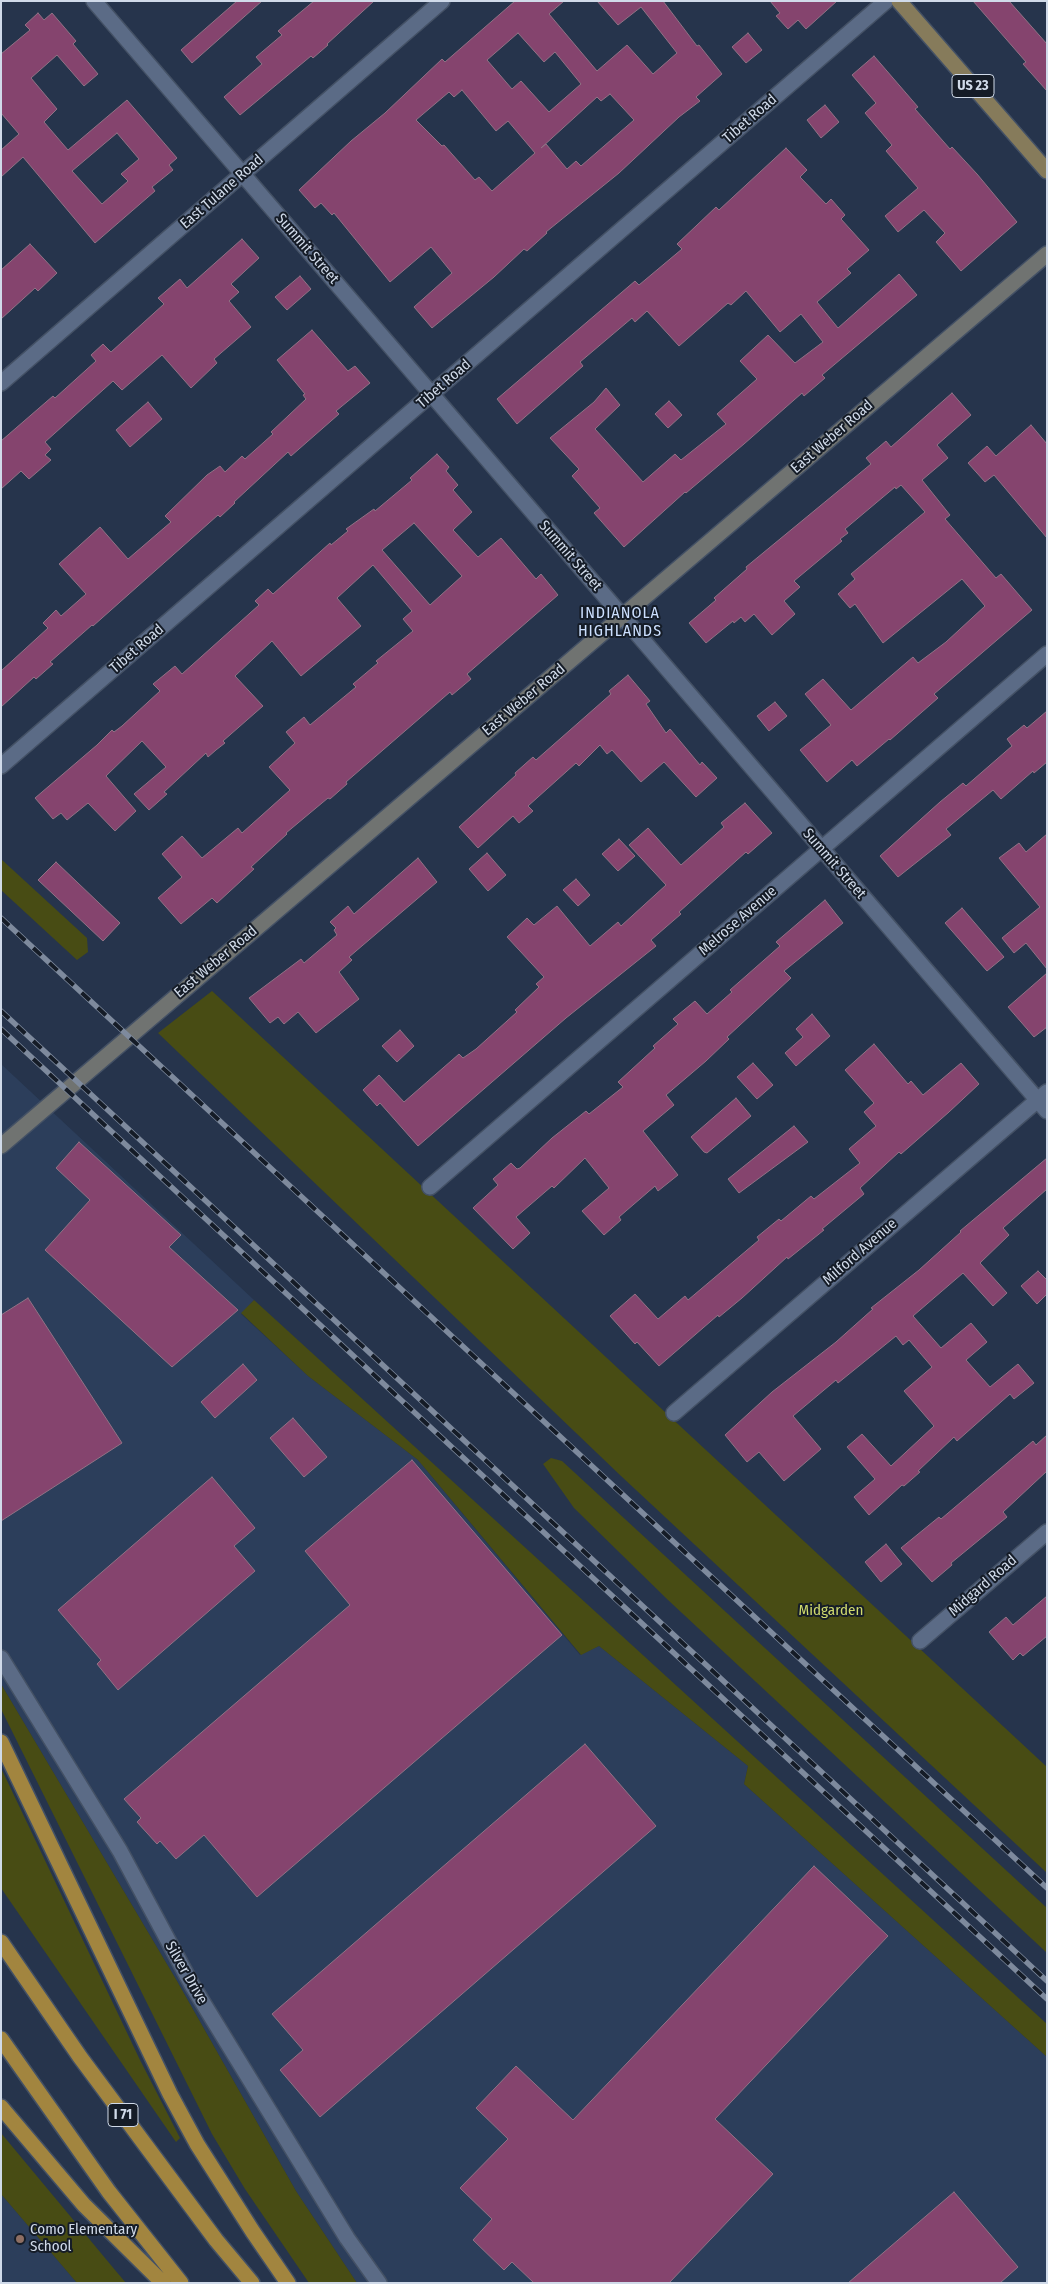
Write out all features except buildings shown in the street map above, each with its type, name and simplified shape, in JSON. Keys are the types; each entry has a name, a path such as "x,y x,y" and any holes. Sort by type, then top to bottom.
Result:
{"highway":[{"path":"1,1742 170,2094 197,2144 288,2283"},
{"name":"I 71","path":"1,1942 80,2057 216,2240 252,2283"},
{"path":"1,2039 109,2192 181,2283"},
{"path":"1,2107 84,2205 163,2283"}],"main road":[{"name":"US 23","path":"899,1 1047,171"}],"street":[{"name":"Summit Street","path":"94,1 822,849 1044,1101"},
{"name":"East Tulane Road","path":"1,383 442,1"},
{"name":"Tibet Road","path":"1,766 886,1"},
{"name":"East Weber Road","path":"1,1146 1047,254"},
{"name":"Melrose Avenue","path":"430,1187 1047,654"},
{"name":"Milford Avenue","path":"674,1413 1044,1101"},
{"name":"Midgard Road","path":"920,1641 1047,1532"},
{"name":"Silver Drive","path":"1,1658 120,1851 192,1985 347,2238 380,2283"}],"shaded area":[{"path":"1,1064 254,1300 241,1314 308,1376 418,1460 580,1655 599,1646 748,1766 744,1784 1047,2057 1047,2283 357,2283 296,2191 177,1981 1,1684"},
{"name":"Como Elementary School","path":"1,2194 77,2283 1,2283"}],"green space":[{"path":"1,859 87,938 88,952 77,960 1,890"},
{"name":"Midgarden","path":"212,991 1047,1767 1047,1873 621,1476 158,1033"},
{"path":"254,1300 1047,2024 1047,2057 744,1784 748,1766 599,1646 581,1655 418,1460 308,1376 241,1313"},
{"path":"551,1458 562,1461 1047,1908 1047,1953 668,1600 574,1508 543,1464"},
{"path":"1,1684 177,1981 296,2191 357,2283 309,2283 245,2189 212,2134 1,1709"},
{"path":"1,1768 140,2060 180,2138 176,2142 1,1888"},
{"path":"1,2133 126,2283 77,2283 1,2194"}],"railway":[{"path":"1,918 1047,1888"},
{"path":"1,1011 1047,1981"},
{"path":"1,1029 1047,1999"}],"place":[{"name":"Como Elementary School","path":"20,2239"}],"district":[{"name":"INDIANOLA HIGHLANDS","path":"620,623"}]}
